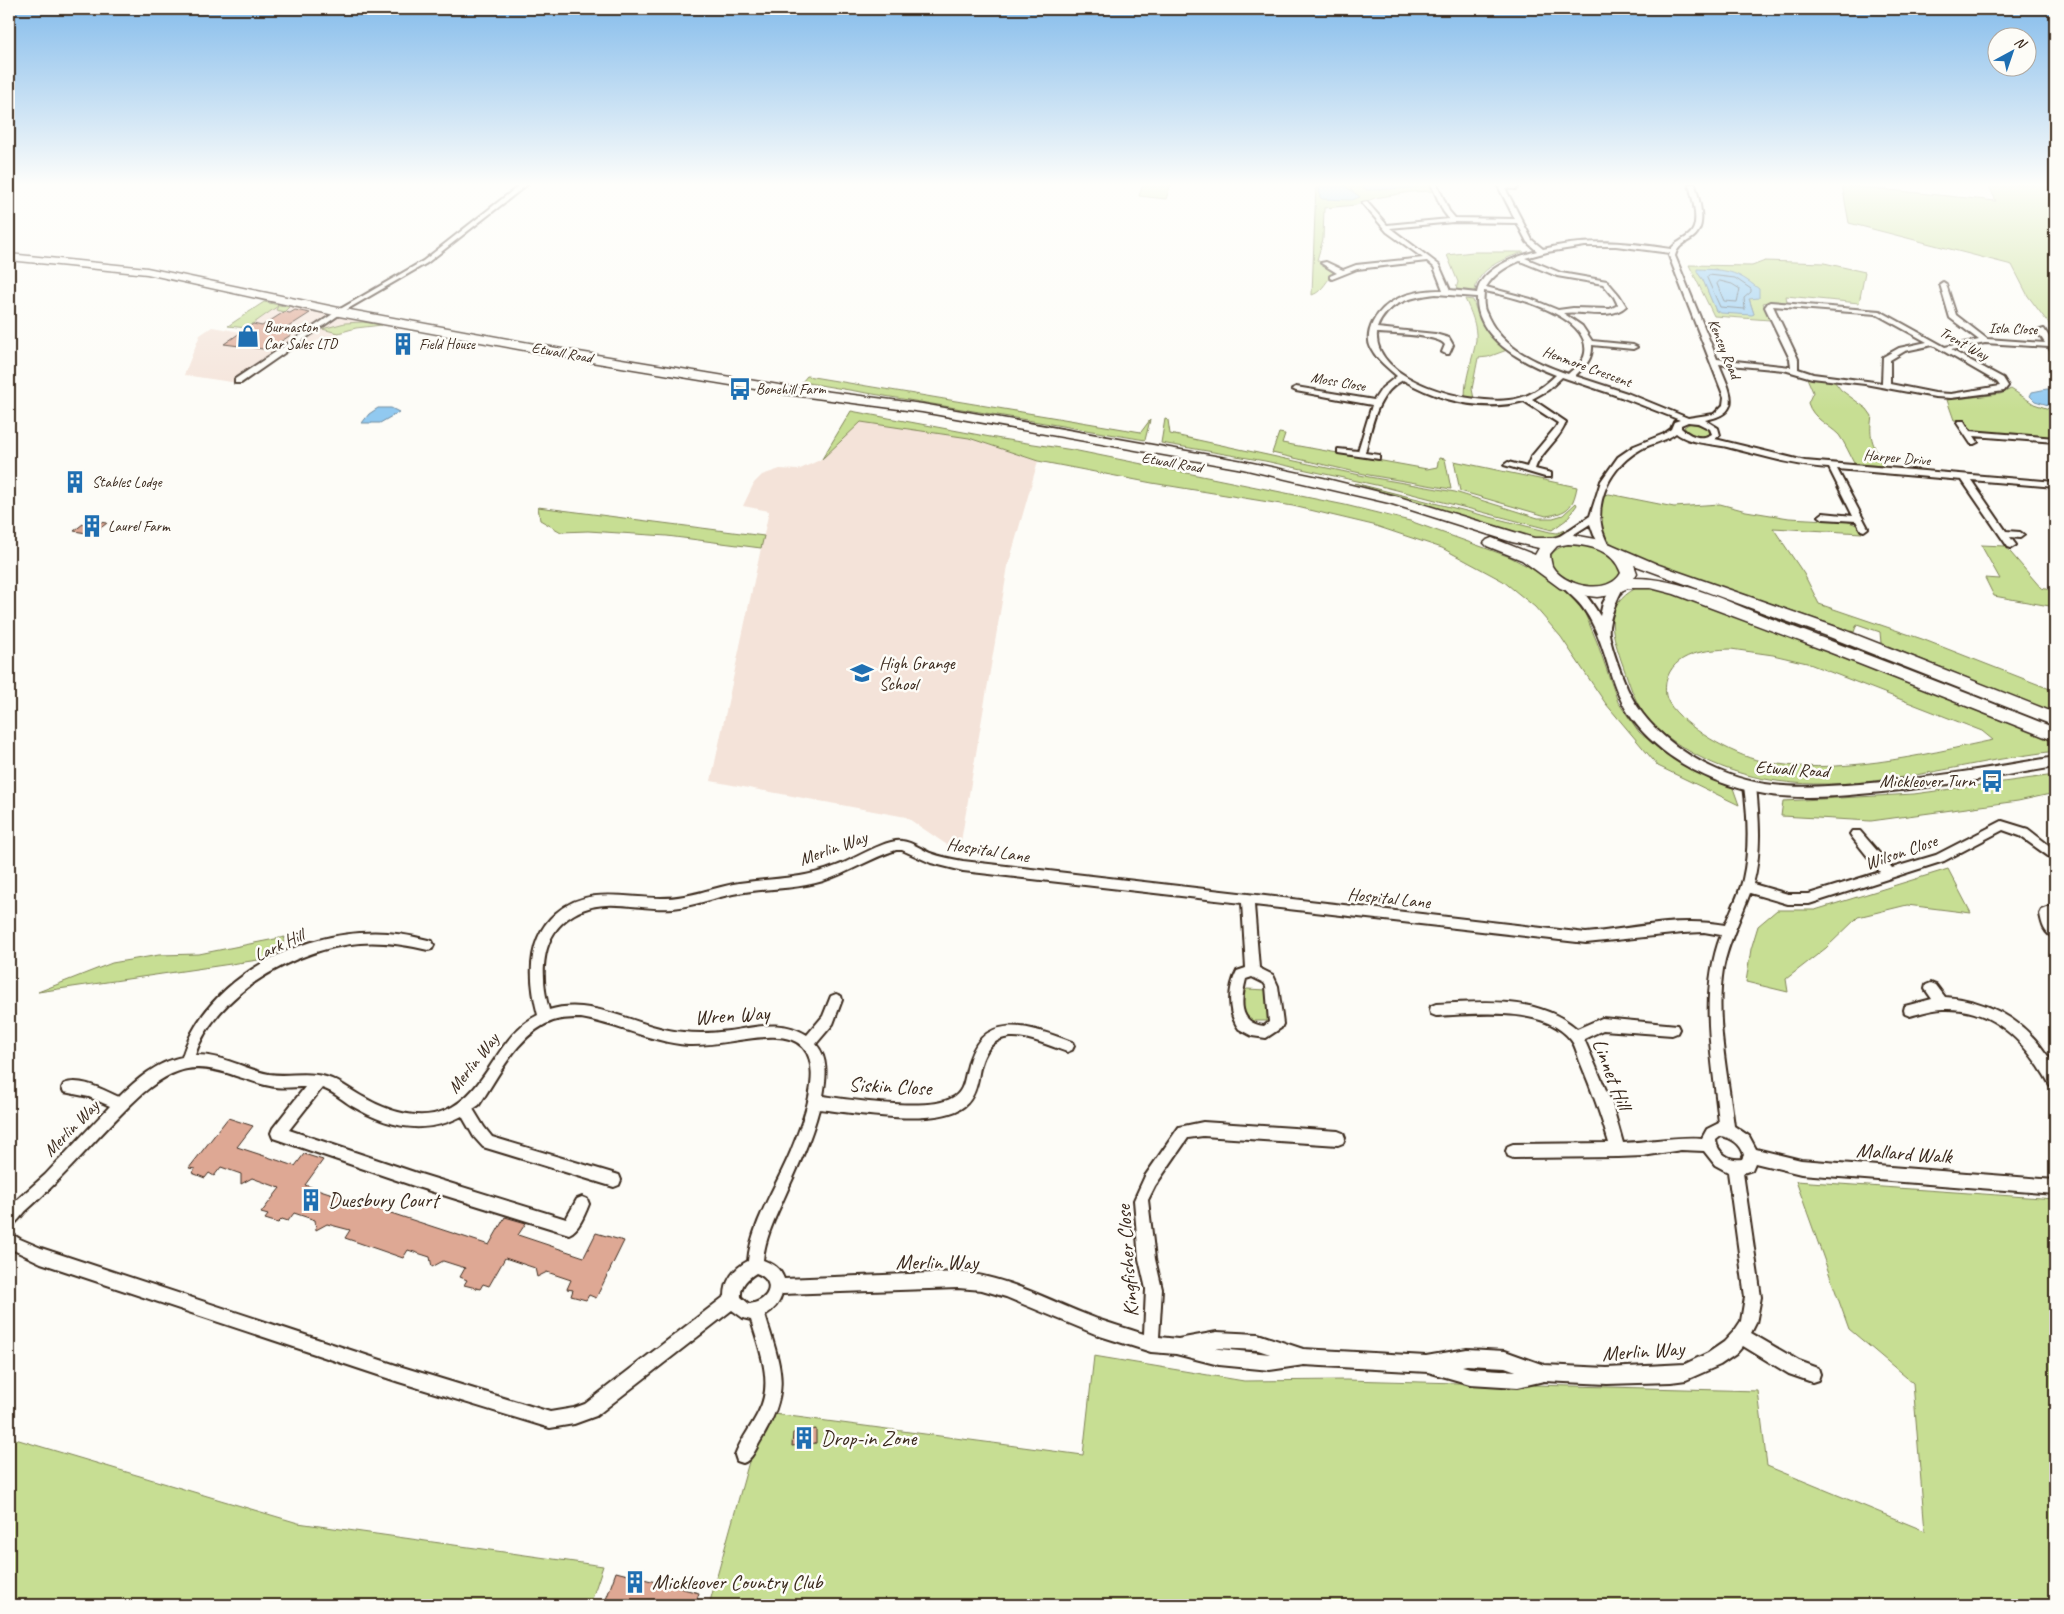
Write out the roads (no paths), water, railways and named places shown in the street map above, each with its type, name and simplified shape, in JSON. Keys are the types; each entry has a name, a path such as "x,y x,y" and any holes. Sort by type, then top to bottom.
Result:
{"highway":[{"name":"Etwall Road","path":"32,259 147,271 339,312 564,353 786,390 922,408 1242,464 1394,500 1517,539 1534,543 1556,542"},
{"name":"Etwall Road","path":"786,390 898,414 1172,462 1333,495 1430,522 1492,543 1527,557 1566,584 1576,588 1598,592 1621,586 1651,583 1679,590 1850,654 2055,735"},
{"path":"1548,572 1541,558 1544,549 1556,542 1577,539 1842,636 2055,720"},
{"path":"1608,549 1619,556 1628,567 1628,579 1621,586"}],"street":[{"path":"238,381 339,312 428,259"},
{"path":"1332,277 1342,272 1374,264 1417,259"},
{"path":"1430,259 1437,266 1448,291"},
{"path":"1480,291 1485,279 1493,271 1503,264 1515,259"},
{"path":"1522,259 1559,275 1605,282 1617,296 1622,306 1611,312 1571,308 1558,312"},
{"name":"Kensey Road","path":"1673,259 1728,397 1727,405 1717,416 1715,430"},
{"path":"1324,263 1342,272"},
{"path":"1942,284 1954,316 1985,341"},
{"path":"1448,291 1480,291 1529,299 1558,312 1579,328 1589,343 1589,353 1584,363 1545,390 1526,399 1483,403 1460,400 1429,390 1402,377 1386,363 1374,345 1373,330 1376,320 1390,306 1419,294 1448,291"},
{"name":"Henmore Crescent","path":"1480,291 1484,317 1490,328 1502,340 1530,360 1566,376 1623,394 1662,411 1706,423 1715,430"},
{"name":"Trent Way","path":"1714,361 1794,370 1812,376 1943,396 1990,391 2004,387 2000,380 1874,311 1770,304 1772,313 1794,359 1796,365 1794,370"},
{"path":"1373,330 1435,336 1446,340 1448,345 1446,352"},
{"name":"Isla Close","path":"2041,331 2053,348"},
{"name":"Isla Close","path":"1944,349 1985,341 2053,348"},
{"path":"1589,343 1632,343 1636,356"},
{"path":"1886,386 1886,359 1890,355 1901,350 1934,343"},
{"path":"1360,454 1376,403 1392,381 1402,377"},
{"name":"Moss Close","path":"1300,380 1295,392 1376,403"},
{"path":"1526,399 1562,422 1560,428 1534,459 1530,470"},
{"name":"Henmore Crescent","path":"1662,411 1683,434 1694,439"},
{"path":"1608,549 1600,540 1592,518 1605,478 1613,466 1638,448 1664,438 1677,426 1690,420 1717,416"},
{"path":"1961,424 1974,442"},
{"path":"1706,440 1714,438 1715,430"},
{"name":"Harper Drive","path":"1715,430 1739,446"},
{"path":"1968,434 2055,440"},
{"path":"1664,438 1694,439"},
{"name":"Harper Drive","path":"1694,439 1739,446 1784,460 1832,467 2055,485"},
{"path":"1341,450 1376,457"},
{"path":"1508,465 1548,475"},
{"path":"1832,467 1864,528"},
{"path":"1965,478 2012,545"},
{"path":"1823,516 1859,519"},
{"path":"1556,542 1592,518"},
{"path":"2004,532 2020,535"},
{"name":"Etwall Road","path":"1566,584 1586,602 1603,631 1624,696 1634,713 1648,730 1671,749 1721,776 1750,786 1801,792 1825,792 1918,785 2055,762"},
{"name":"Etwall Road","path":"1603,631 1609,603 1621,586"},
{"path":"1727,1130 1715,1011 1717,973 1727,931 1746,887 1754,827 1750,786"},
{"name":"Wilson Close","path":"1746,887 1788,900 1809,899 1940,858 2002,826 2021,831 2055,856"},
{"path":"1856,834 1890,875"},
{"name":"Hospital Lane","path":"902,845 944,862 963,866 1586,938 1620,936 1699,926 1727,931"},
{"name":"Merlin Way","path":"10,1216 137,1089 158,1074 187,1061 205,1060 270,1080 317,1081 329,1084 360,1103 383,1113 419,1123 449,1117 465,1108 480,1092 523,1033 545,1018 539,997 537,975 542,945 551,927 583,903 607,898 648,904 674,903 734,888 792,883 830,874 889,848 902,845"},
{"path":"1248,900 1253,971"},
{"path":"2055,910 2046,914 2048,925 2055,933"},
{"name":"Lark Hill","path":"187,1061 199,1030 216,1008 248,980 282,961 320,945 349,939 394,938 428,945"},
{"path":"1253,971 1269,979 1272,986 1276,1024 1266,1032 1249,1029 1242,1025 1238,1017 1237,986 1242,976 1253,971"},
{"path":"1931,988 1942,1003"},
{"path":"755,1265 758,1243 799,1146 814,1102 819,1071 818,1058 808,1044 828,1020 836,1000"},
{"path":"1910,1010 1942,1003 1978,1008 2009,1024 2034,1047 2055,1081"},
{"name":"Linnet Hill","path":"1436,1010 1527,1011 1551,1018 1576,1036 1605,1104 1618,1150"},
{"name":"Wren Way","path":"545,1018 576,1011 674,1037 728,1037 768,1031 790,1033 808,1044"},
{"path":"1576,1036 1602,1024 1672,1029"},
{"name":"Siskin Close","path":"814,1102 875,1108 934,1110 945,1108 956,1104 970,1089 979,1051 991,1038 1000,1033 1022,1032 1067,1046"},
{"path":"317,1081 278,1133 417,1180 569,1227 582,1204"},
{"path":"69,1088 90,1091 122,1105"},
{"path":"465,1108 479,1132 488,1142 614,1180"},
{"name":"Kingfisher Close","path":"1151,1344 1154,1289 1147,1259 1140,1200 1150,1181 1184,1132 1203,1129 1338,1138"},
{"path":"1727,1130 1741,1137 1750,1149 1751,1155 1747,1165 1735,1167 1721,1162 1711,1151 1709,1145 1708,1139 1714,1131 1727,1130"},
{"path":"1513,1151 1643,1149 1681,1143 1709,1145"},
{"name":"Mallard Walk","path":"1751,1155 1801,1167 2055,1186"},
{"name":"Merlin Way","path":"777,1287 958,1280 982,1282 1006,1289 1100,1328 1151,1344 1176,1346 1219,1357 1261,1361 1304,1357 1426,1364 1470,1376 1518,1379 1544,1373 1607,1376 1686,1372 1714,1359 1730,1348 1741,1336 1748,1323 1753,1297 1735,1167"},
{"path":"9,1239 15,1244 41,1255 400,1374 550,1420 574,1416 590,1410 734,1299"},
{"path":"755,1265 765,1266 773,1271 777,1279 776,1293 770,1302 757,1313 745,1312 734,1299 732,1292 739,1275 755,1265"},
{"path":"743,1456 768,1410 774,1391 773,1373 757,1313"},
{"path":"1741,1336 1794,1368 1812,1374"}],"water":[{"path":"1697,269 1730,272 1759,289 1759,298 1749,299 1754,314 1721,313 1716,311"},
{"path":"2047,389 2055,390 2055,407 2035,401 2030,396 2032,392"},
{"path":"378,408 391,408 399,412 380,423 362,423 369,414"}],"place":[{"name":"Burnaston Car Sales LTD","path":"248,336"},
{"name":"Field House","path":"403,344"},
{"name":"Bonehill Farm","path":"740,389"},
{"name":"Stables Lodge","path":"75,482"},
{"name":"Laurel Farm","path":"92,526"},
{"name":"High Grange School","path":"862,673"},
{"name":"Mickleover Turn","path":"1992,781"},
{"name":"Duesbury Court","path":"311,1200"},
{"name":"Drop-in Zone","path":"804,1438"},
{"name":"Mickleover Country Club","path":"635,1582"}]}
